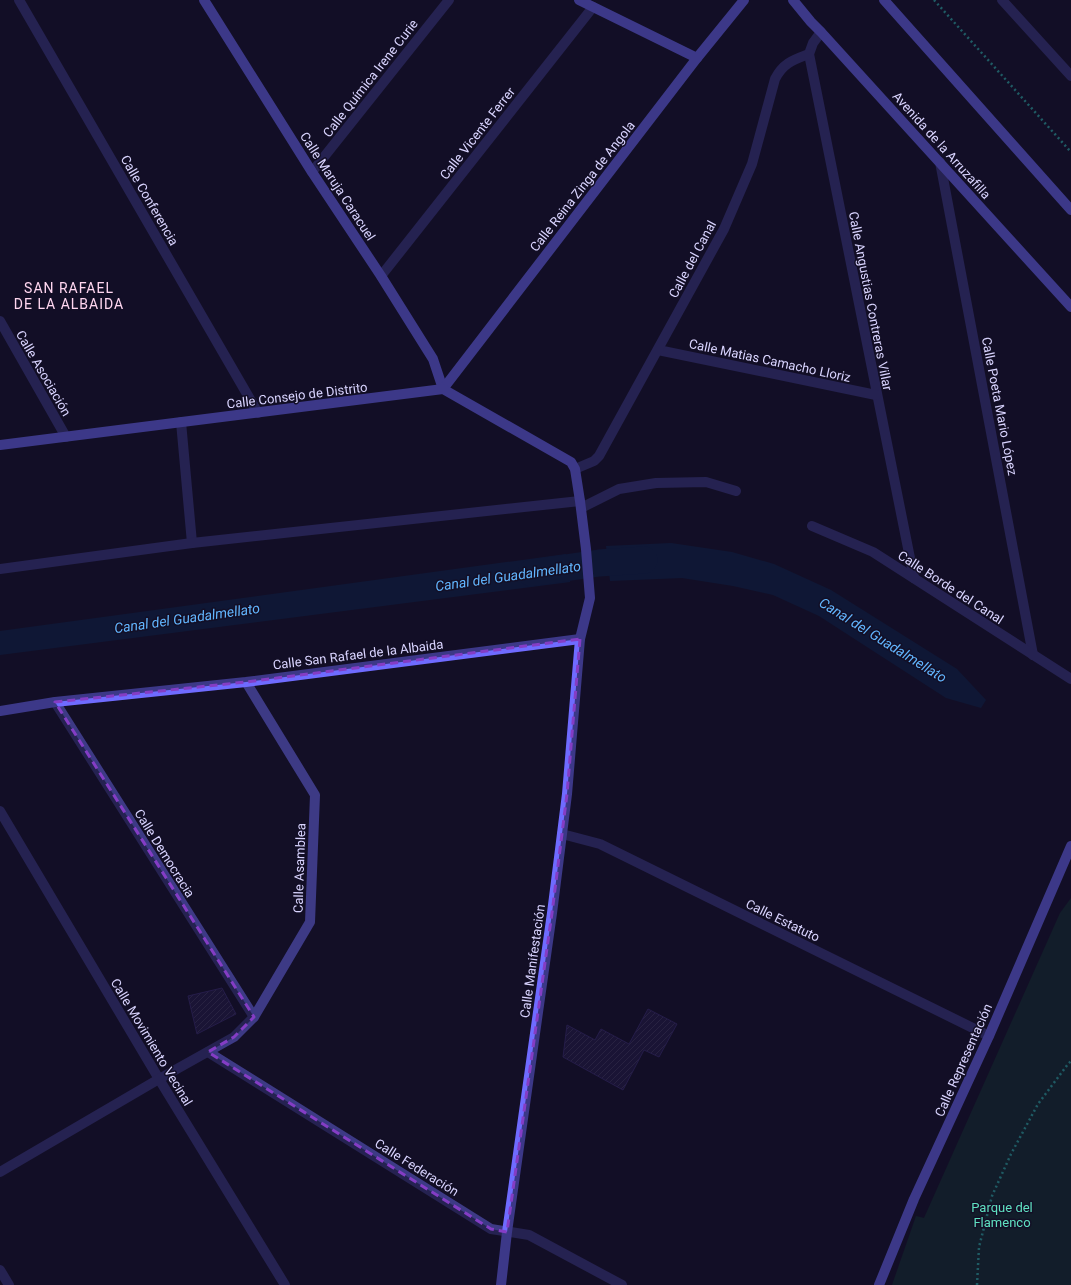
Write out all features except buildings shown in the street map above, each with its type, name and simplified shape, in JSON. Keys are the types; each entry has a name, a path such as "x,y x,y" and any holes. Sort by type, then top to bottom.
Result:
{"street":[{"name":"Calle Conferencia","path":"19,0 258,413"},
{"name":"Calle Maruja Caracuel","path":"204,0 312,172 381,276 433,359 443,389"},
{"name":"Calle Química Irene Curie","path":"312,172 448,0"},
{"path":"579,0 697,58"},
{"name":"Calle Reina Zinga de Angola","path":"443,389 697,58 744,0"},
{"name":"Avenida de la Arruzafilla","path":"793,0 811,22 940,162 1071,308"},
{"path":"884,0 1071,210"},
{"path":"1002,0 1071,76"},
{"name":"Calle Vicente Ferrer","path":"381,276 593,7"},
{"path":"809,54 813,43 821,32"},
{"name":"Calle del Canal","path":"575,469 594,461 599,456 727,222 752,164 775,79 778,73 791,61 809,54"},
{"name":"Calle Angustias Contreras Villar","path":"809,54 876,395 914,578"},
{"name":"Calle Poeta Mario López","path":"940,162 1033,655"},
{"name":"Calle Asociación","path":"0,321 66,437"},
{"name":"Calle Matias Camacho Lloriz","path":"658,350 876,395"},
{"name":"Calle Consejo de Distrito","path":"0,445 443,389"},
{"path":"443,389 571,462 575,469 581,504 590,598 580,639"},
{"path":"181,422 192,543"},
{"path":"0,569 192,543 581,504 619,489 656,482 706,482 736,491"},
{"name":"Calle Borde del Canal","path":"812,526 873,552 1071,679"},
{"name":"Calle San Rafael de la Albaida","path":"0,711 55,702 246,682 580,639"},
{"name":"Calle Manifestación","path":"501,1285 567,794 580,639"},
{"name":"Calle Asamblea","path":"0,1172 234,1037 254,1017 310,922 315,795 246,682"},
{"name":"Calle Democracia","path":"55,702 254,1017"},
{"name":"Calle Movimiento Vecinal","path":"0,811 159,1079 286,1285"},
{"name":"Calle Estatuto","path":"562,834 600,844 989,1036"},
{"name":"Calle Representación","path":"879,1285 914,1199 989,1036 1071,846"},
{"name":"Calle Federación","path":"208,1052 491,1229 529,1235 622,1285"},
{"path":"0,1270 9,1285"}],"path":[{"path":"934,0 1071,152"},
{"path":"977,1285 979,1247 992,1196 1011,1154 1038,1104 1071,1061"}],"highlighted area":[{"path":"580,639 567,794 552,913 507,1232 491,1229 208,1052 234,1037 254,1017 55,702 246,682"}],"green space":[{"name":"Parque del Flamenco","path":"1071,898 1071,1285 892,1285 916,1216 924,1218 1060,913"}],"water":[{"path":"671,543 732,552 774,564 831,590 957,669 986,700 981,708 946,698 819,616 773,595 733,586 682,578 610,581 606,546"},
{"path":"566,554 570,582 0,655 0,631"}],"waterway":[{"name":"Canal del Guadalmellato","path":"531,573 599,563 644,560"}],"district":[{"name":"SAN RAFAEL DE LA ALBAIDA","path":"69,296"}]}
